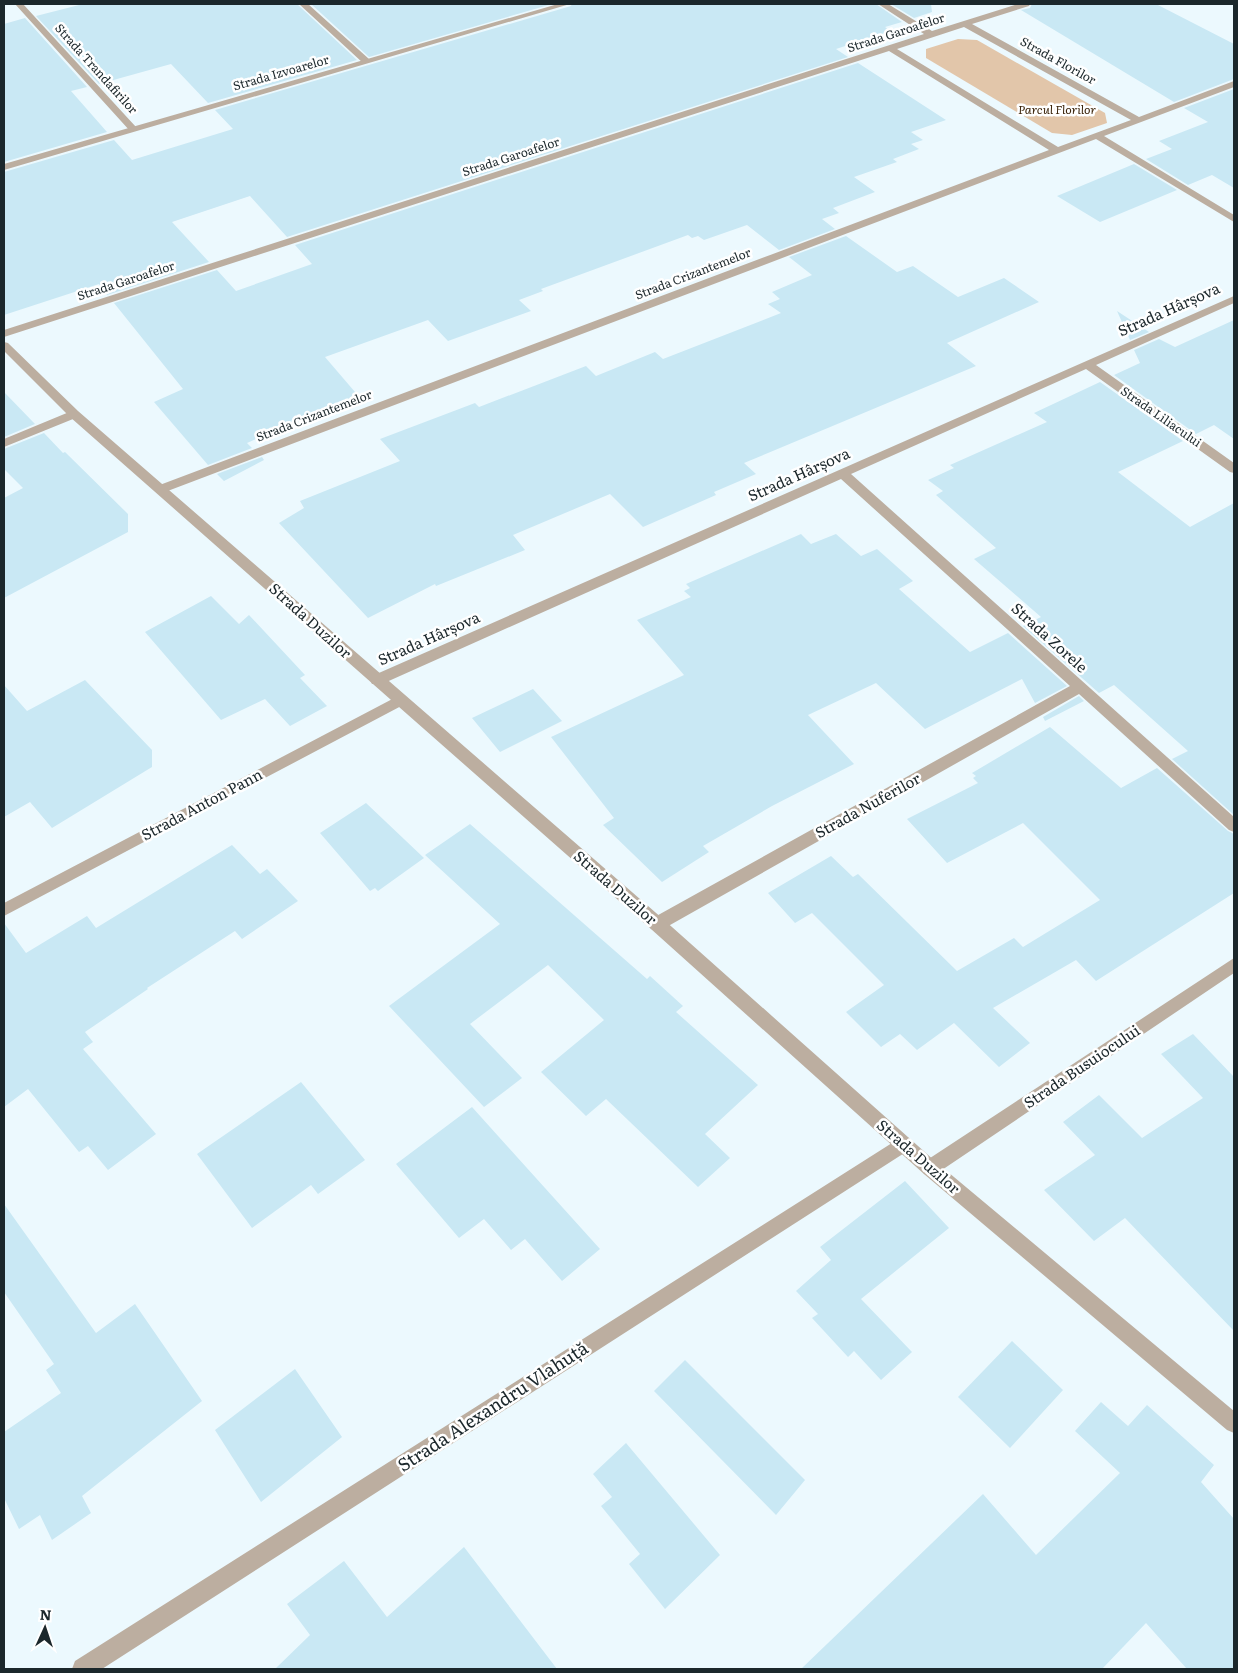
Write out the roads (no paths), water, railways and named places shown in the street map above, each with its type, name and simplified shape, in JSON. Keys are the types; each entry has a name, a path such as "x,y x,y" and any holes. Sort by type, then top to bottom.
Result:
{"street":[{"name":"Strada Trandafirilor","path":"20,4 133,129"},
{"path":"303,4 366,61"},
{"name":"Strada Izvoarelor","path":"4,167 566,4"},
{"path":"882,4 932,35"},
{"name":"Strada Garoafelor","path":"4,334 1026,4"},
{"name":"Strada Florilor","path":"965,24 1138,120"},
{"path":"890,48 1057,151"},
{"name":"Strada Crizantemelor","path":"161,489 1234,84"},
{"path":"1097,136 1234,219"},
{"name":"Strada Hârșova","path":"377,680 1234,299"},
{"name":"Strada Duzilor","path":"4,345 74,414 657,924 930,1168 1234,1423"},
{"name":"Strada Liliacului","path":"1087,364 1234,469"},
{"path":"4,443 74,414"},
{"name":"Strada Zorele","path":"842,473 1234,826"},
{"name":"Strada Nuferilor","path":"657,924 1080,687"},
{"name":"Strada Anton Pann","path":"4,910 400,700"},
{"name":"Strada Busuiocului","path":"930,1168 1234,965"},
{"name":"Strada Alexandru Vlahuță","path":"83,1669 903,1144"}],"park label":[{"name":"Parcul Florilor","path":"1057,110"}]}
